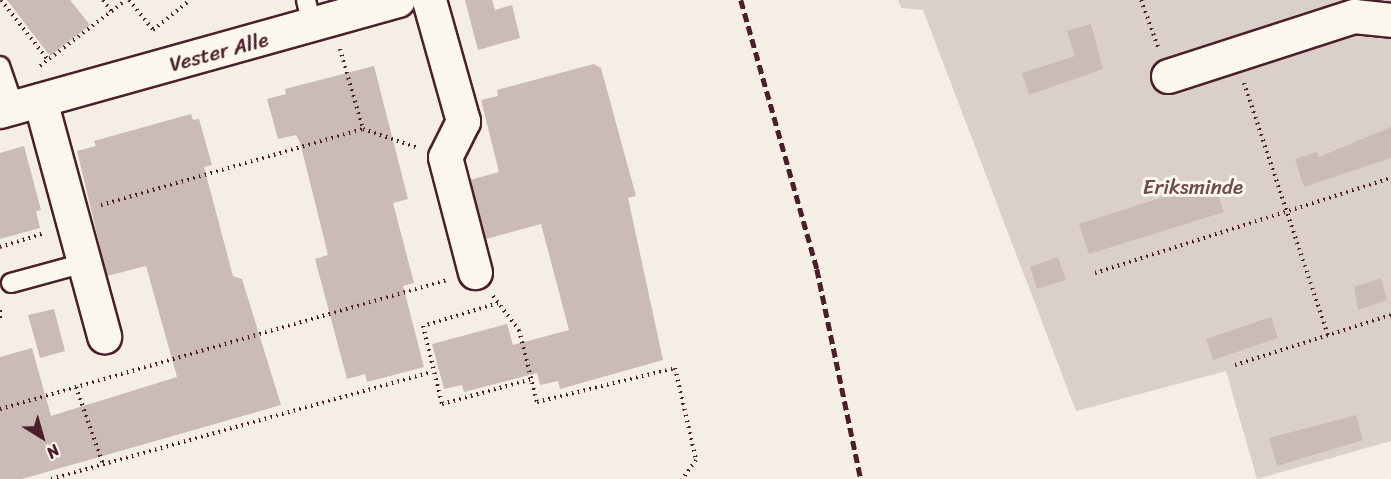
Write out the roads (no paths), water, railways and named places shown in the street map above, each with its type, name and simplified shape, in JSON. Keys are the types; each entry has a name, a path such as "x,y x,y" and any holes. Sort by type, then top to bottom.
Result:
{"street":[{"name":"Vester Alle","path":"16,102 317,16 398,0"},
{"path":"429,0 462,122 445,157 475,272"},
{"path":"1168,76 1354,16 1391,20"},
{"path":"16,102 70,214 104,336"}],"lane":[{"path":"0,66 16,102"},
{"path":"11,283 84,263"}],"railway":[{"path":"741,0 817,269 861,479"}],"park label":[{"name":"Eriksminde","path":"1193,187"}]}
